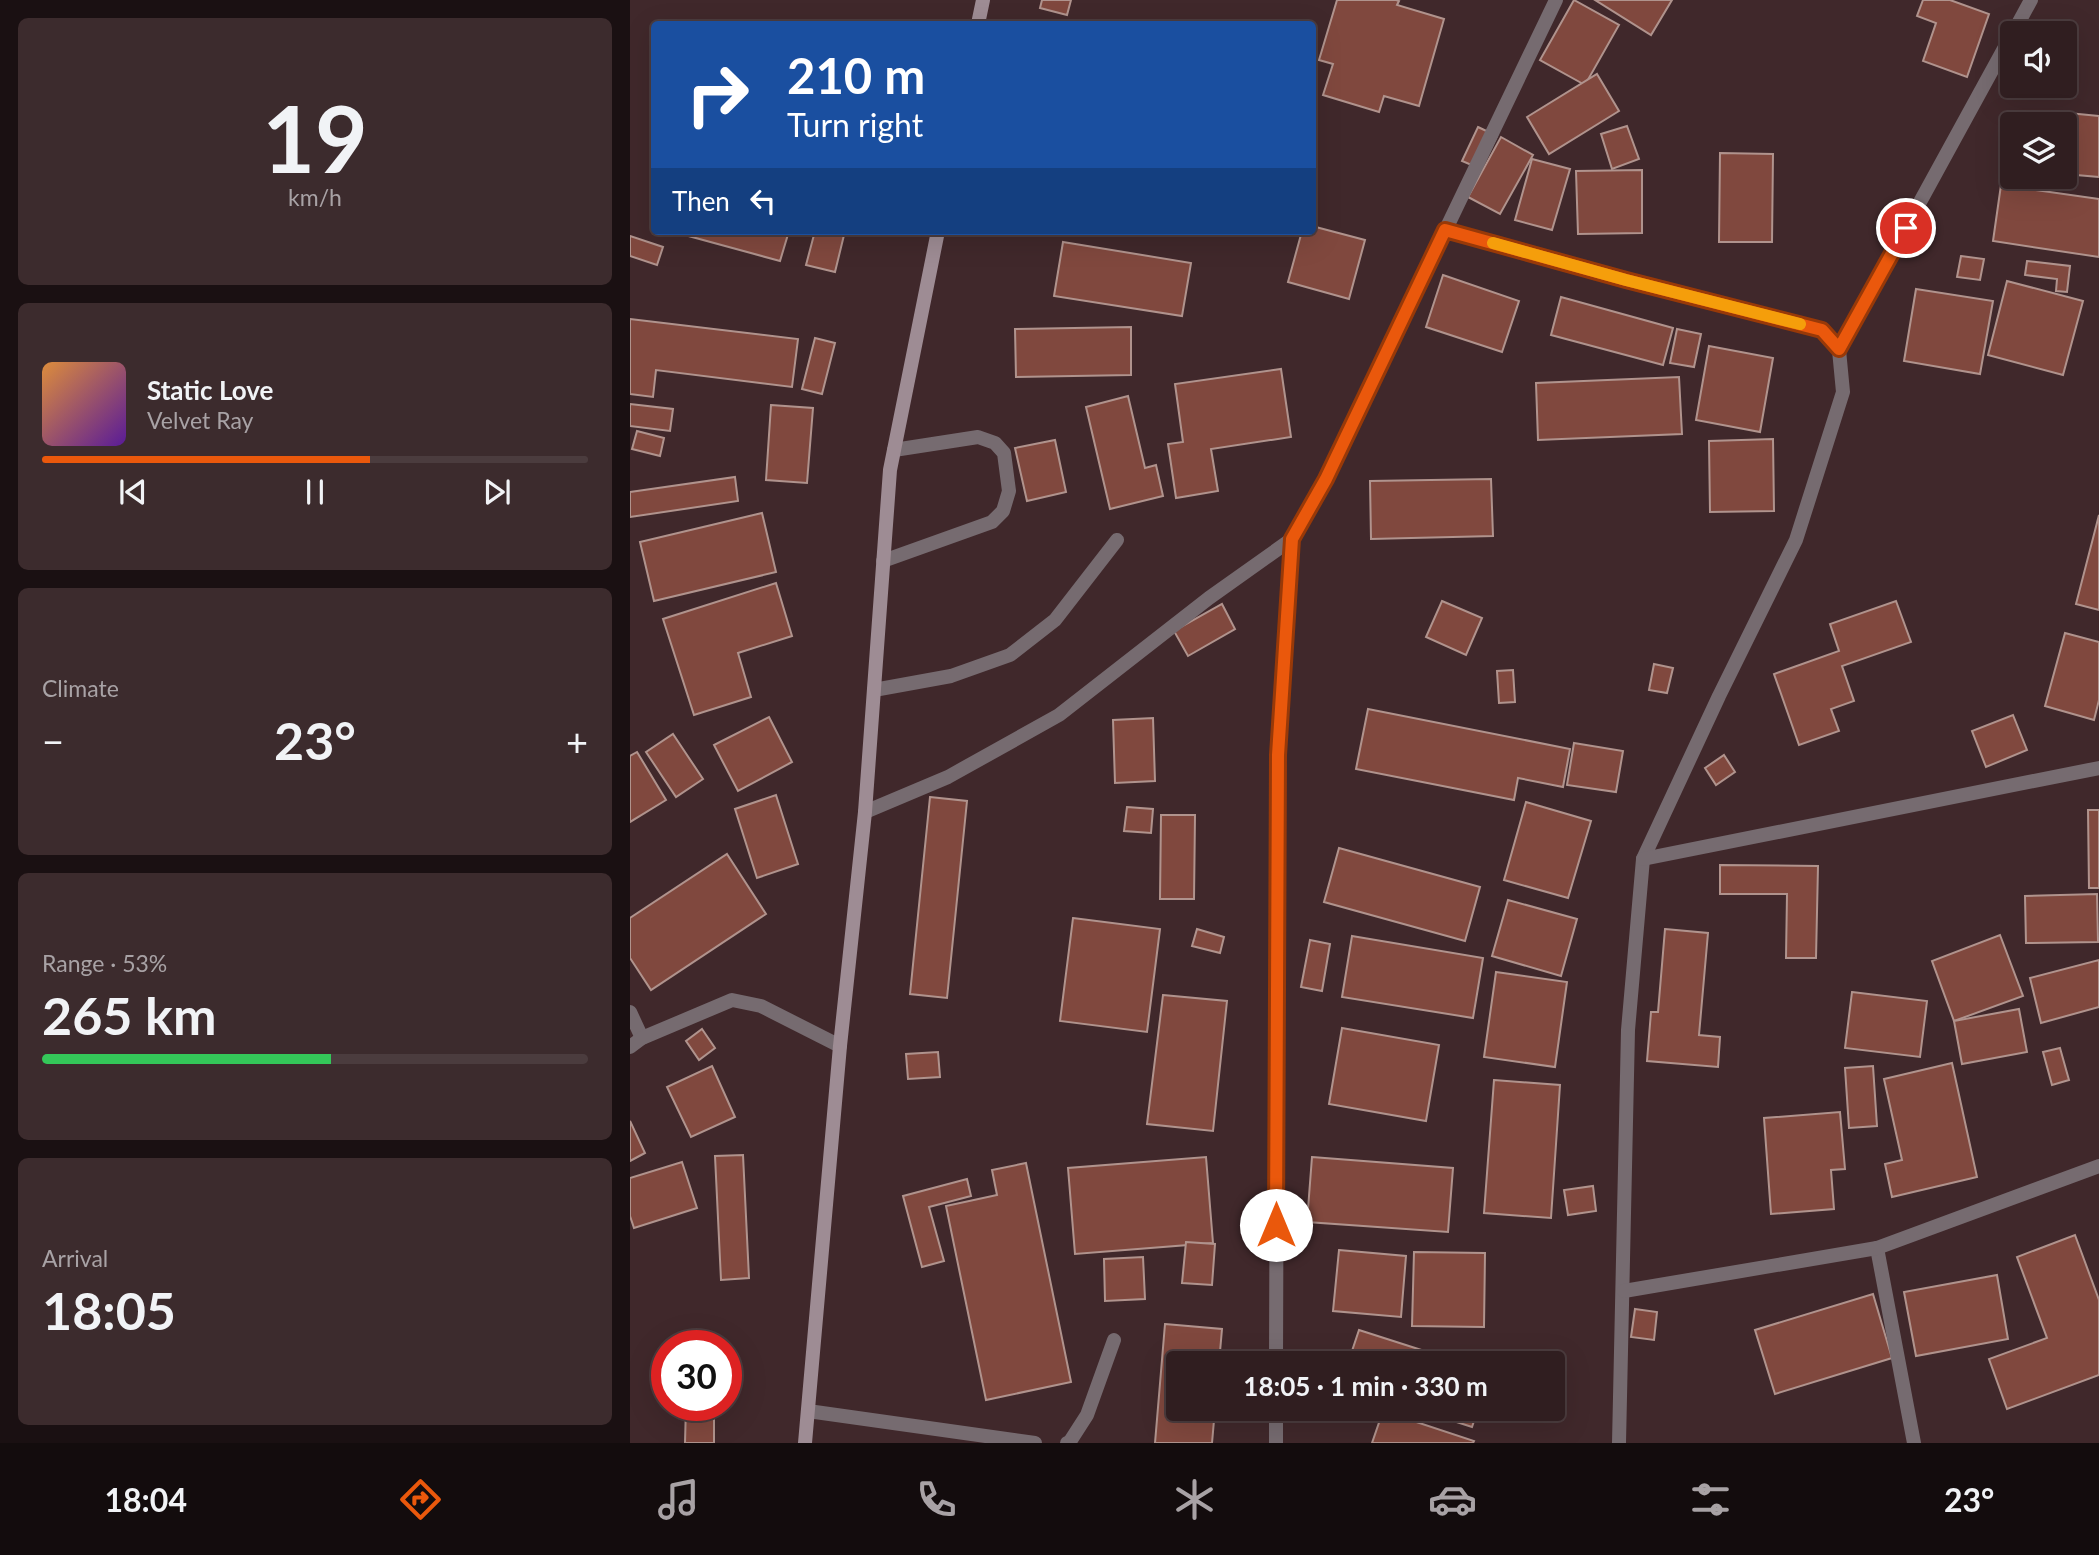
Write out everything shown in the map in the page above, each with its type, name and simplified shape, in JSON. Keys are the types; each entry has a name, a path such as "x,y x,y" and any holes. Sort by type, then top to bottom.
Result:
{"main road":[{"path":"979,21 983,0"},
{"path":"806,1443 840,1046 865,812 890,470 937,235"}],"street":[{"path":"865,812 948,776 1059,715 1209,598 1292,539 1326,479 1556,0"},
{"path":"2020,21 2031,0"},
{"path":"1619,1443 1628,1030 1643,859 1796,540 1843,392 1839,349 2000,58"},
{"path":"1445,230 1822,330 1839,349"},
{"path":"883,561 992,522 1003,511 1009,491 1004,453 995,443 978,438 894,450"},
{"path":"1276,1351 1278,755 1292,539"},
{"path":"874,690 951,676 1010,655 1055,620 1117,540"},
{"path":"1643,859 2099,768"},
{"path":"630,1012 636,1042 732,1000 761,1006 840,1046"},
{"path":"1624,1291 1877,1248 2099,1166"},
{"path":"1877,1248 1913,1443"},
{"path":"1067,1443 1087,1415 1114,1340"},
{"path":"808,1411 1035,1443"},
{"path":"1276,1421 1276,1443"}],"building":[{"path":"1042,0 1071,0 1067,15 1040,8"},
{"path":"1337,0 1396,0 1399,1 1397,5 1444,19 1419,106 1384,96 1379,112 1323,95 1333,64 1319,60"},
{"path":"1574,0 1619,25 1585,85 1540,60"},
{"path":"1595,0 1672,0 1651,35"},
{"path":"1923,0 1950,0 1989,14 1967,77 1923,61 1936,23 1917,16"},
{"path":"1597,74 1619,111 1549,154 1527,117"},
{"path":"2077,114 2099,116 2099,177 2077,175"},
{"path":"1627,126 1639,159 1612,169 1601,134"},
{"path":"1478,127 1497,136 1481,169 1462,161"},
{"path":"1501,137 1533,155 1500,214 1468,197"},
{"path":"1720,153 1773,154 1772,242 1719,242"},
{"path":"1532,159 1570,169 1552,230 1515,220"},
{"path":"1642,170 1642,233 1578,234 1576,171"},
{"path":"2000,189 2029,189 2099,199 2099,257 1993,241"},
{"path":"1316,227 1365,240 1349,299 1288,282 1301,235 1316,235"},
{"path":"685,235 788,235 780,261"},
{"path":"814,235 844,235 835,272 806,265"},
{"path":"630,236 663,247 657,265 630,256"},
{"path":"1063,242 1191,263 1182,316 1054,296"},
{"path":"1961,256 1984,259 1980,280 1957,277"},
{"path":"2027,261 2070,266 2067,292 2056,291 2057,279 2025,275"},
{"path":"1443,275 1519,301 1502,352 1426,327"},
{"path":"2007,281 2083,301 2063,375 1988,355"},
{"path":"1916,289 1993,301 1980,374 1904,361"},
{"path":"1561,297 1673,328 1663,365 1551,335"},
{"path":"630,319 798,339 792,387 656,370 653,397 630,394"},
{"path":"1131,327 1131,375 1016,377 1015,329"},
{"path":"1677,329 1701,334 1694,367 1670,363"},
{"path":"815,338 835,343 822,394 802,389"},
{"path":"1709,346 1773,358 1760,432 1696,420"},
{"path":"1281,369 1291,437 1211,449 1218,491 1176,498 1168,444 1183,442 1175,384"},
{"path":"1679,377 1682,434 1538,440 1536,383"},
{"path":"1128,396 1145,468 1156,465 1163,496 1110,509 1086,407"},
{"path":"630,404 673,409 670,431 630,426"},
{"path":"771,405 813,408 807,483 766,480"},
{"path":"637,431 664,438 660,456 632,449"},
{"path":"1773,439 1774,511 1710,512 1709,441"},
{"path":"1055,440 1066,492 1027,501 1015,448"},
{"path":"735,477 738,501 630,517 630,492"},
{"path":"1491,479 1493,536 1371,539 1370,481"},
{"path":"762,513 776,572 654,601 640,542"},
{"path":"2099,515 2099,610 2076,604"},
{"path":"776,583 792,636 738,653 751,697 694,715 663,619"},
{"path":"1442,601 1482,618 1466,655 1426,637"},
{"path":"1896,601 1911,642 1842,666 1854,701 1831,709 1839,731 1799,745 1774,674 1839,651 1830,624"},
{"path":"1222,604 1235,629 1188,656 1174,631"},
{"path":"2065,633 2099,642 2099,700 2094,720 2045,706"},
{"path":"1654,664 1673,668 1667,693 1649,690"},
{"path":"1513,670 1515,702 1499,703 1497,671"},
{"path":"1368,709 1570,749 1563,787 1518,778 1514,800 1356,769"},
{"path":"2013,715 2027,750 1986,767 1972,731"},
{"path":"769,717 792,762 738,791 714,745"},
{"path":"1153,718 1155,781 1115,783 1113,720"},
{"path":"673,734 703,779 676,797 646,752"},
{"path":"1574,743 1623,751 1616,792 1567,785"},
{"path":"637,752 666,800 630,822 630,756"},
{"path":"1724,755 1735,772 1716,785 1705,768"},
{"path":"776,795 798,864 757,878 735,809"},
{"path":"930,797 967,801 947,998 910,994"},
{"path":"1526,802 1591,821 1568,898 1504,880"},
{"path":"1127,807 1153,809 1151,833 1124,831"},
{"path":"2088,810 2099,810 2099,888 2089,888"},
{"path":"1161,815 1195,815 1194,899 1160,899"},
{"path":"1339,848 1480,887 1465,941 1324,902"},
{"path":"727,854 766,914 651,990 630,958 630,918"},
{"path":"1720,865 1818,866 1816,958 1786,958 1787,894 1720,894"},
{"path":"2097,894 2098,942 2026,943 2025,896"},
{"path":"1508,900 1577,919 1561,976 1492,956"},
{"path":"1073,918 1160,929 1147,1032 1060,1021"},
{"path":"1197,929 1224,937 1220,953 1192,946"},
{"path":"1665,929 1708,933 1699,1035 1720,1037 1718,1067 1647,1061 1651,1012 1658,1012"},
{"path":"2000,935 2023,996 1954,1021 1932,961"},
{"path":"1352,936 1483,958 1473,1018 1342,997"},
{"path":"1310,940 1330,944 1322,991 1301,987"},
{"path":"2099,960 2099,1007 2041,1023 2030,978"},
{"path":"1496,972 1567,982 1555,1067 1484,1057"},
{"path":"1852,992 1927,1001 1920,1057 1845,1048"},
{"path":"1163,995 1227,1001 1213,1131 1147,1124"},
{"path":"2019,1009 2027,1052 1962,1064 1954,1021"},
{"path":"1342,1028 1439,1045 1426,1121 1329,1104"},
{"path":"702,1029 715,1048 699,1060 686,1041"},
{"path":"2060,1048 2069,1080 2052,1085 2043,1052"},
{"path":"938,1052 940,1077 908,1079 906,1054"},
{"path":"1952,1063 1977,1177 1892,1197 1885,1164 1902,1160 1884,1079"},
{"path":"712,1066 735,1117 691,1137 667,1087"},
{"path":"1873,1066 1877,1126 1849,1128 1845,1068"},
{"path":"1494,1080 1560,1085 1551,1218 1484,1213"},
{"path":"1840,1112 1845,1169 1831,1170 1834,1209 1771,1214 1764,1118"},
{"path":"630,1121 645,1153 630,1161"},
{"path":"743,1155 749,1278 721,1280 715,1156"},
{"path":"1206,1157 1213,1243 1075,1254 1068,1168"},
{"path":"1312,1157 1453,1168 1448,1232 1307,1222"},
{"path":"682,1162 697,1208 634,1228 630,1216 630,1178"},
{"path":"1026,1163 1071,1382 986,1400 946,1206 997,1195 992,1170"},
{"path":"967,1179 971,1196 929,1207 944,1261 922,1267 903,1196"},
{"path":"1593,1186 1596,1211 1568,1215 1564,1190"},
{"path":"2075,1235 2099,1300 2099,1375 2007,1409 1989,1359 2047,1338 2017,1257"},
{"path":"1186,1242 1215,1244 1212,1285 1182,1283"},
{"path":"1339,1250 1406,1256 1401,1317 1333,1311"},
{"path":"1414,1252 1485,1253 1484,1327 1412,1326"},
{"path":"1143,1257 1145,1299 1105,1301 1104,1259"},
{"path":"1997,1275 2008,1339 1916,1356 1904,1292"},
{"path":"1873,1294 1892,1358 1775,1394 1755,1330"},
{"path":"1635,1309 1657,1312 1654,1340 1631,1337"},
{"path":"1165,1324 1222,1329 1220,1351 1166,1351 1166,1421 1214,1421 1212,1443 1155,1443"},
{"path":"1359,1330 1425,1351 1352,1351"},
{"path":"686,1421 714,1421 714,1443 685,1443"},
{"path":"1380,1421 1413,1421 1474,1441 1473,1443 1372,1443"},
{"path":"1453,1421 1474,1421 1472,1427"}],"slow traffic":[{"path":"1493,243 1800,324"}],"route":[{"path":"1276,1225 1278,755 1292,539 1326,479 1445,230 1822,330 1839,349 1906,228"}]}
